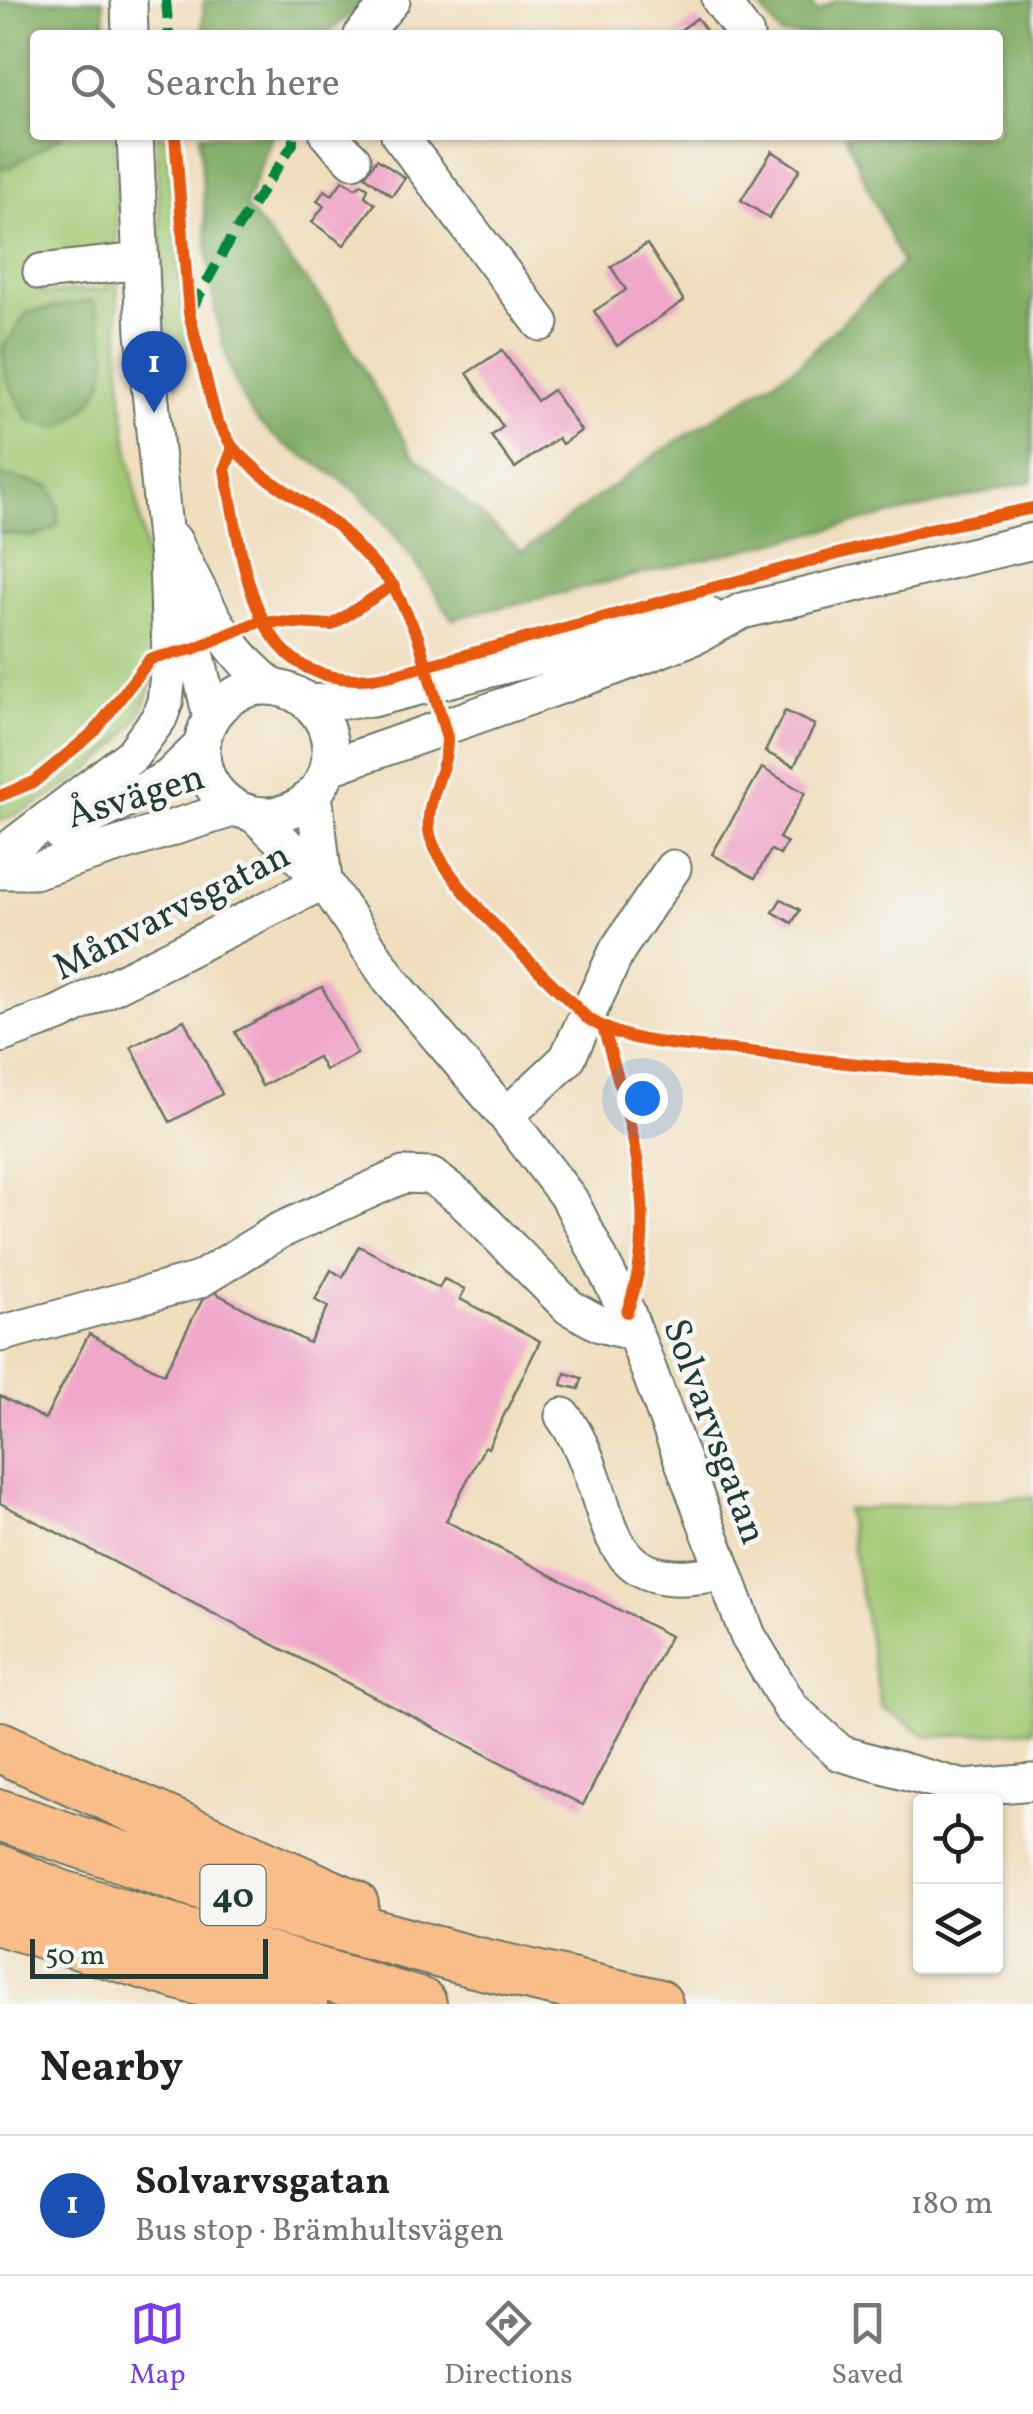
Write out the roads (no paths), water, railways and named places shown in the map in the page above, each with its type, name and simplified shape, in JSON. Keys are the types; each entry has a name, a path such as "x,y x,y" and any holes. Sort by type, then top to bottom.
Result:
{"highway":[{"path":"0,1747 190,1835 298,1878 470,1961"},
{"name":"40","path":"0,1814 252,1901 470,1961 657,2004"},
{"name":"40","path":"0,1871 152,1924 422,2004"},
{"path":"0,1920 195,1979 302,2004"}],"street":[{"path":"128,0 130,30"},
{"path":"366,30 392,0"},
{"path":"720,0 742,30"},
{"path":"0,856 92,790 132,755 160,718 170,655 135,140"},
{"path":"333,140 354,160"},
{"path":"403,140 540,323"},
{"path":"42,272 141,261"},
{"path":"160,470 206,732 209,782 324,881"},
{"path":"174,541 222,638 242,664 273,687 308,703 372,699 689,615 742,611 1033,541"},
{"path":"245,811 282,813 321,781 698,635 742,611"},
{"path":"206,732 237,694 273,687"},
{"path":"308,703 328,738 321,781 324,881"},
{"name":"Åsvägen","path":"0,869 22,850 152,788 206,732"},
{"name":"Åsvägen","path":"0,869 34,872 245,811"},
{"path":"506,1116 567,1059 618,949 673,868"},
{"name":"Månvarvsgatan","path":"0,1035 58,1014 324,881"},
{"name":"Solvarvsgatan","path":"324,881 391,981 506,1116 570,1200 634,1332 748,1636 790,1708 840,1753 964,1788 1033,1782"},
{"path":"0,1334 199,1280 280,1230 404,1175 431,1176 462,1198 569,1307 600,1324 634,1332"},
{"path":"562,1416 580,1439 623,1552 641,1572 666,1580 724,1572"}],"place":[{"name":"Solvarvsgatan","path":"154,413"}]}
